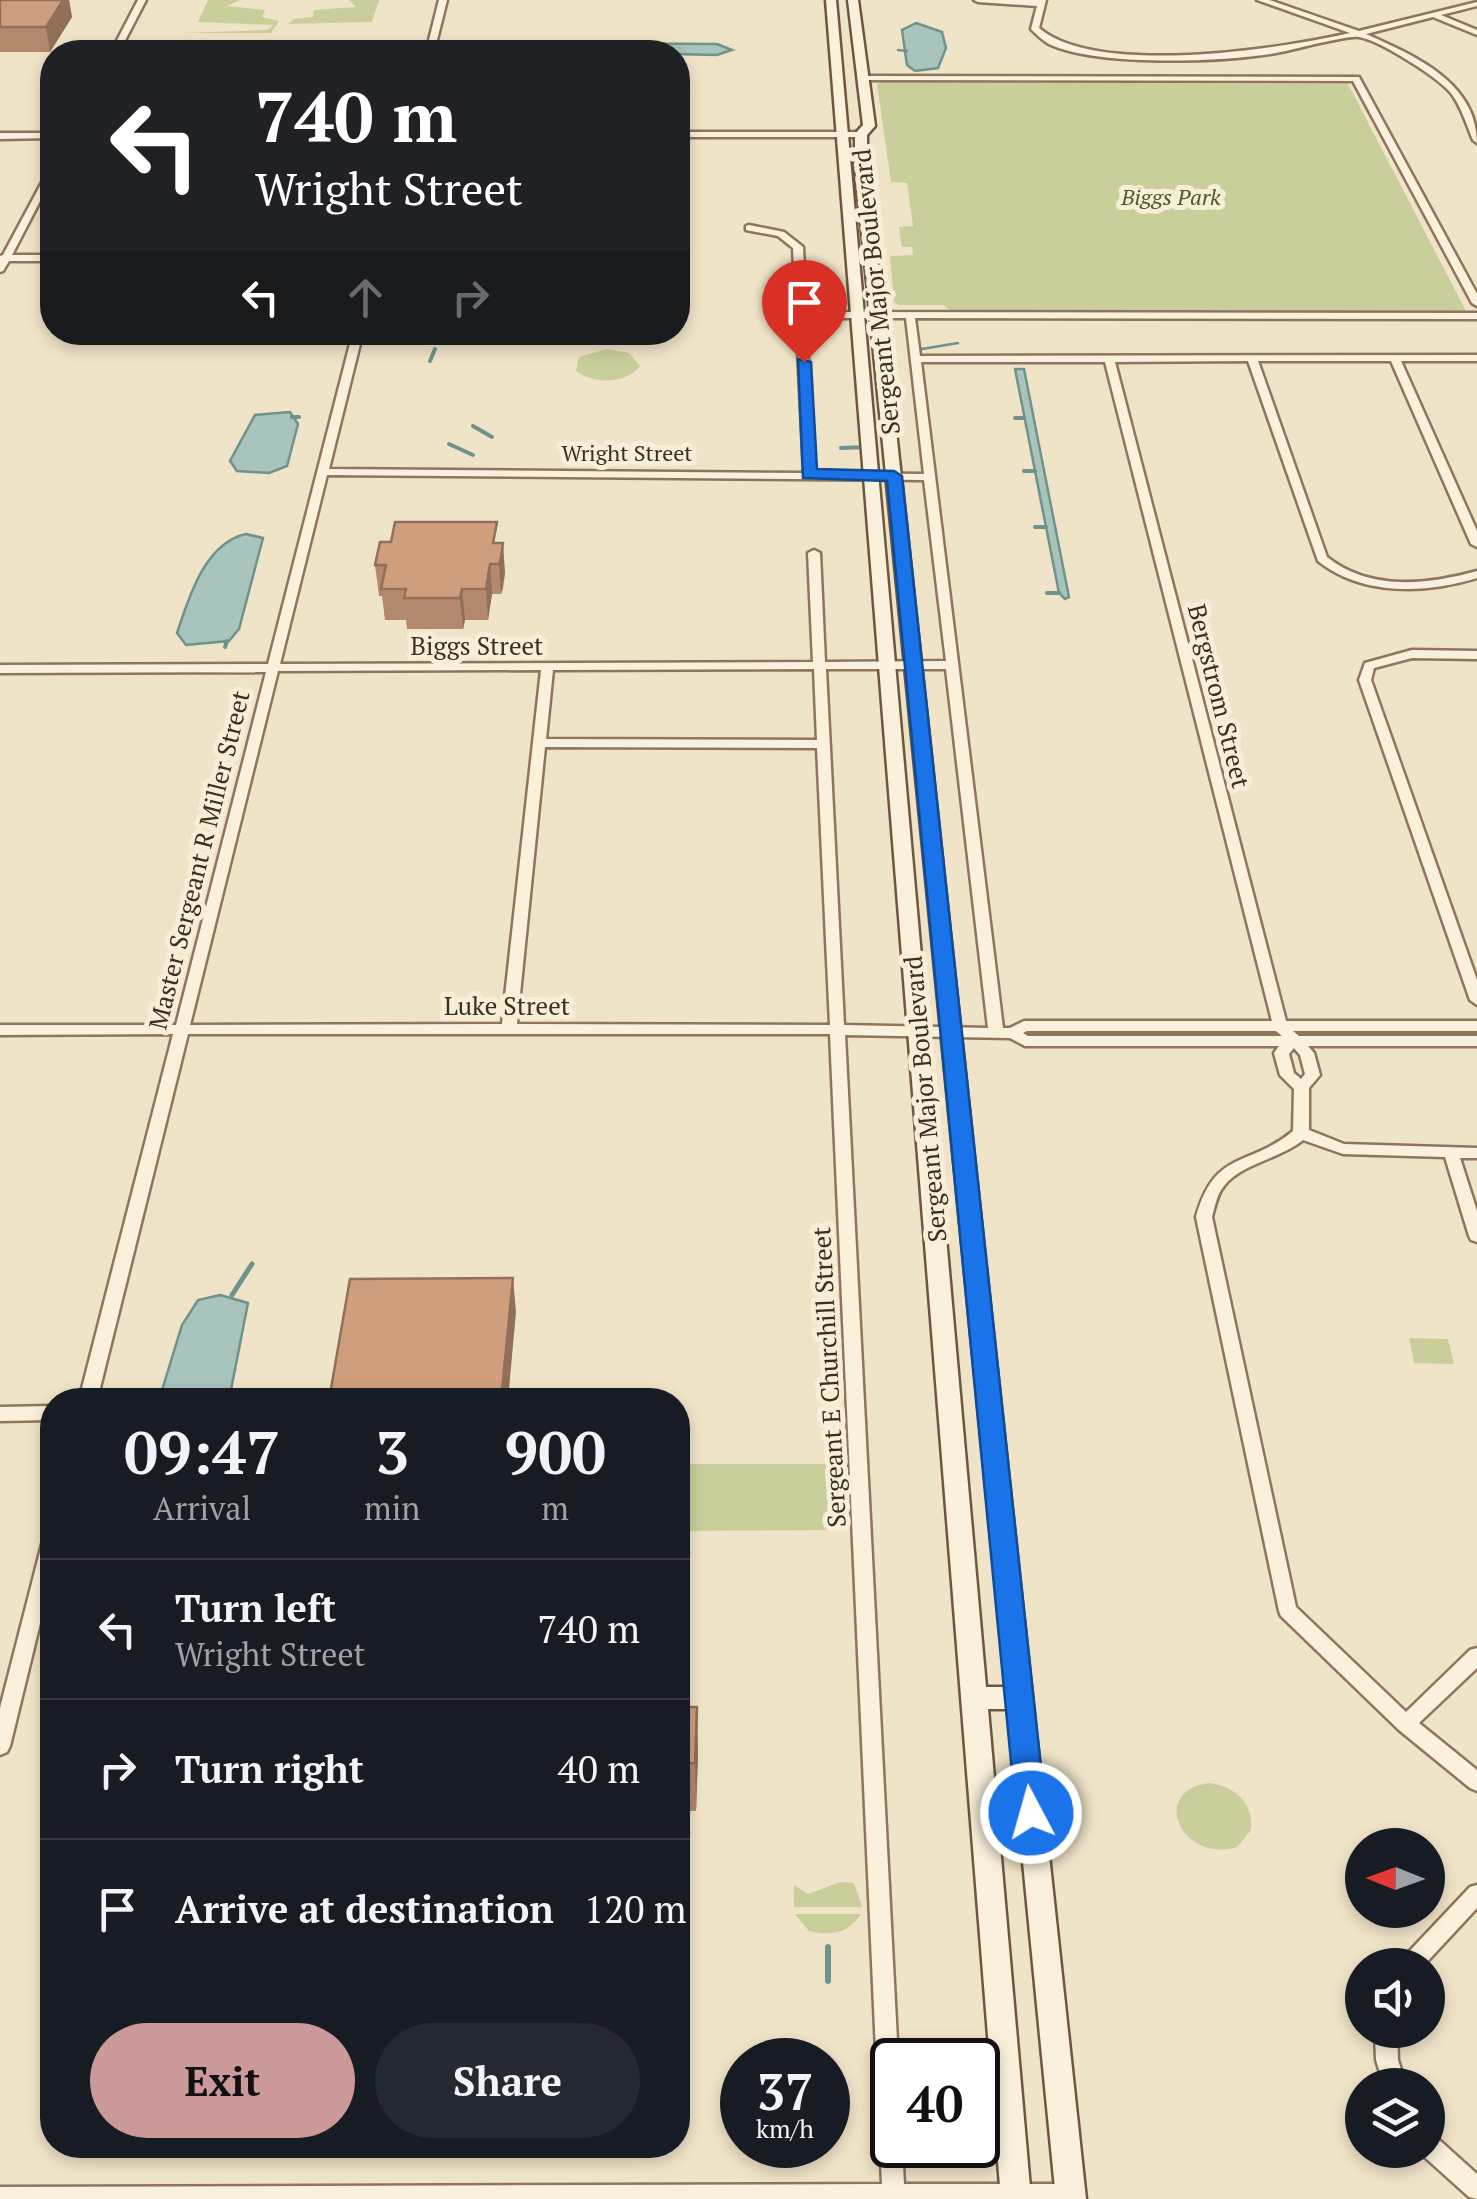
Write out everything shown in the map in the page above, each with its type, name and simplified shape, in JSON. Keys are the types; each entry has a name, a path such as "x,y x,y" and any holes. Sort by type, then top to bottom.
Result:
{"street":[{"path":"121,40 142,0"},
{"path":"433,40 443,0"},
{"name":"Sergeant Major Boulevard","path":"831,0 851,134 884,476 952,1032 1070,2197"},
{"name":"Sergeant Major Boulevard","path":"851,134 868,126 854,0"},
{"path":"978,0 1041,2 1036,33 1056,46 1089,53 1170,54 1271,52 1477,4"},
{"path":"1262,0 1352,32 1418,64 1452,89 1477,140"},
{"path":"1432,14 1477,33"},
{"path":"1170,54 1179,78"},
{"path":"864,78 1359,81 1477,304"},
{"path":"690,135 851,134"},
{"path":"0,136 40,136"},
{"path":"0,269 40,192"},
{"path":"749,228 781,234 798,247 809,474"},
{"path":"3,258 40,258"},
{"path":"910,314 996,1033"},
{"path":"802,315 1477,316"},
{"name":"Master Sergeant R Miller Street","path":"91,1388 355,345"},
{"path":"915,359 1477,358"},
{"name":"Bergstrom Street","path":"1109,359 1280,1026 1307,1053 1313,1075 1302,1087"},
{"path":"1252,359 1322,559 1332,569 1356,578 1413,584 1477,574"},
{"path":"1394,359 1477,544"},
{"name":"Wright Street","path":"324,472 930,477"},
{"name":"Sergeant Major Boulevard","path":"884,476 887,664 1016,2197"},
{"name":"Sergeant E Churchill Street","path":"814,553 894,2198"},
{"path":"1477,655 1441,652 1388,658 1369,666 1366,680 1477,1000"},
{"name":"Biggs Street","path":"0,669 953,665"},
{"path":"510,1029 546,668"},
{"path":"538,743 823,744"},
{"name":"Luke Street","path":"0,1030 837,1028 1014,1033 1024,1026 1477,1026"},
{"name":"Luke Street","path":"1014,1033 1025,1041 1477,1040"},
{"path":"1292,1041 1281,1053 1287,1074 1302,1087 1302,1134 1288,1146 1233,1167 1218,1179 1208,1193 1204,1217 1288,1611 1406,1724 1477,1782"},
{"path":"1302,1134 1343,1149 1477,1153"},
{"path":"1451,1153 1477,1236"},
{"path":"0,1414 40,1414"},
{"path":"0,1746 40,1588"},
{"path":"1406,1724 1477,1656"},
{"path":"974,1698 1020,1698"},
{"path":"1426,1948 1477,1894"},
{"path":"1445,2161 1477,2190"},
{"path":"0,2198 1070,2197"}],"green space":[{"path":"208,0 240,0 227,6 265,10 262,17 279,21 271,33 180,33 267,30 274,25 198,22"},
{"path":"349,0 379,0 372,22 288,24 294,19 313,17 314,10 356,7"},
{"name":"Biggs Park","path":"877,84 1348,84 1466,311 951,311 943,305 899,305 894,302 890,256 913,255 912,247 902,247 899,227 913,226 907,183 891,182"},
{"path":"607,349 629,353 640,366 626,377 609,380 576,371 579,357"},
{"path":"1409,1338 1448,1339 1454,1364 1414,1363"},
{"path":"690,1464 827,1464 846,1477 852,1501 848,1516 829,1530 690,1531"},
{"path":"1210,1783 1227,1788 1246,1804 1251,1830 1237,1847 1217,1849 1200,1845 1179,1824 1180,1798 1191,1788"},
{"path":"840,1882 854,1883 862,1907 794,1907 794,1885 808,1894"},
{"path":"795,1914 861,1914 845,1929 825,1933 809,1931"}],"water":[{"path":"916,23 942,32 946,48 938,68 915,71 907,65 902,30"},
{"path":"690,44 717,44 732,50 717,55 690,54"},
{"path":"1015,369 1024,369 1069,597 1065,599 1059,593"},
{"path":"290,412 298,424 287,466 269,473 237,471 230,461 255,415"},
{"path":"246,534 263,538 239,629 229,641 186,645 177,633 201,573 220,548"},
{"path":"220,1295 248,1303 231,1388 163,1388 182,1325 198,1300"}],"building":[{"path":"0,0 63,0 46,27 0,27"},
{"path":"395,522 497,522 493,543 503,543 501,558 499,564 490,564 486,589 462,589 460,598 404,598 406,589 381,589 386,565 375,565 380,542 391,542"},
{"path":"513,1278 502,1388 331,1388 350,1279"},
{"path":"690,1707 697,1707 695,1763 690,1763"}],"waterway":[{"path":"898,50 907,51"},
{"path":"921,349 916,350 958,343"},
{"path":"430,361 435,349"},
{"path":"292,417 299,417"},
{"path":"1015,418 1024,418"},
{"path":"473,426 492,437"},
{"path":"449,444 473,455"},
{"path":"841,448 868,447"},
{"path":"1024,471 1035,471"},
{"path":"1035,527 1046,527"},
{"path":"1047,593 1059,593"},
{"path":"225,647 227,641"},
{"path":"232,1295 252,1264"},
{"path":"828,1947 828,1981"}],"route":[{"path":"804,362 809,474 894,476 910,664 952,1032 1031,1813"}]}
